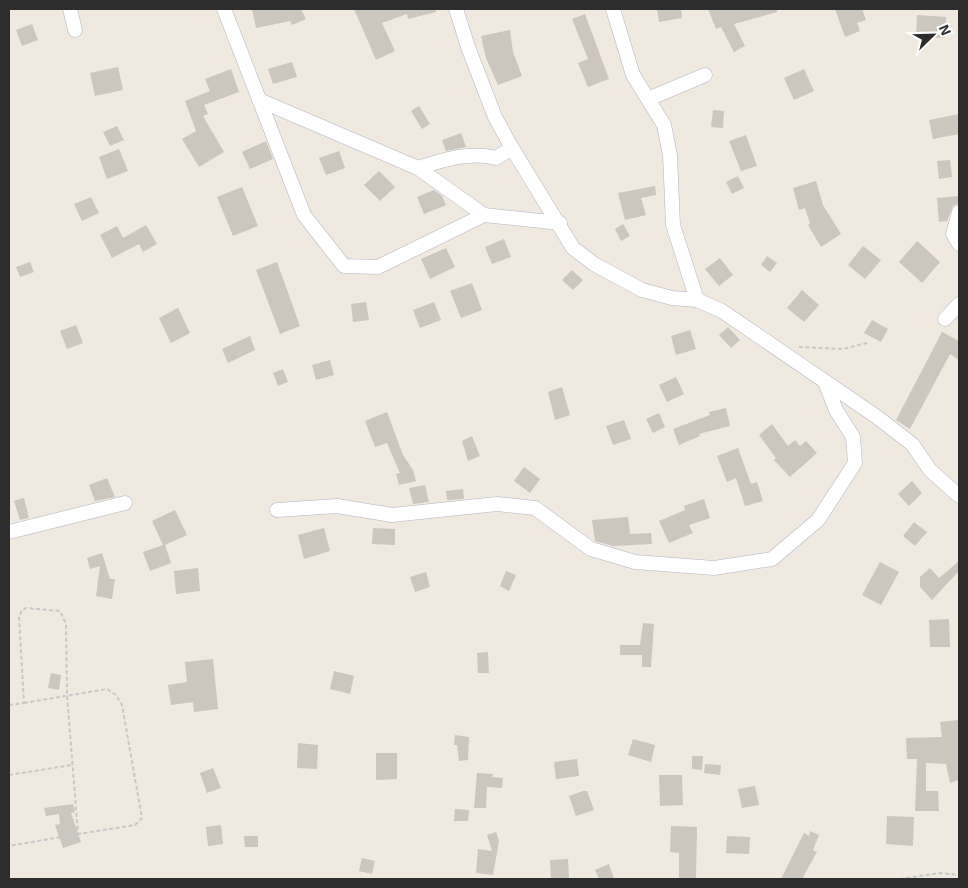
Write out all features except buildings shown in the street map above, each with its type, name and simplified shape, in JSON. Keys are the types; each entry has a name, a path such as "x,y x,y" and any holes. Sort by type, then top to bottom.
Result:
{"street":[{"path":"70,9 75,30"},
{"path":"224,9 304,215 344,266 378,267 484,215"},
{"path":"456,9 468,48 496,117 512,148 546,204 560,223 573,248 594,264 642,290 672,298 696,300 722,311 877,417 912,444 930,470 959,496"},
{"path":"614,9 633,75 664,125 670,155 673,225 696,300"},
{"path":"648,99 704,75"},
{"path":"259,100 418,168 484,215 560,223"},
{"path":"418,168 454,158 483,155 496,158 512,148"},
{"path":"521,219 546,204"},
{"path":"959,212 953,234 959,244"},
{"path":"946,319 959,304"},
{"path":"277,510 337,506 392,516 497,504 535,508 591,549 635,562 714,568 772,559 818,520 855,463 853,437 836,410 825,382"},
{"path":"9,532 125,503"}],"path":[{"path":"794,347 843,349 867,344"},
{"path":"24,703 19,616 22,610 26,608 60,611 64,617 67,695 78,834"},
{"path":"9,705 107,689 116,695 122,705 142,808 142,818 135,825 9,846"},
{"path":"9,775 72,765"},
{"path":"900,879 940,872 959,875"}]}
